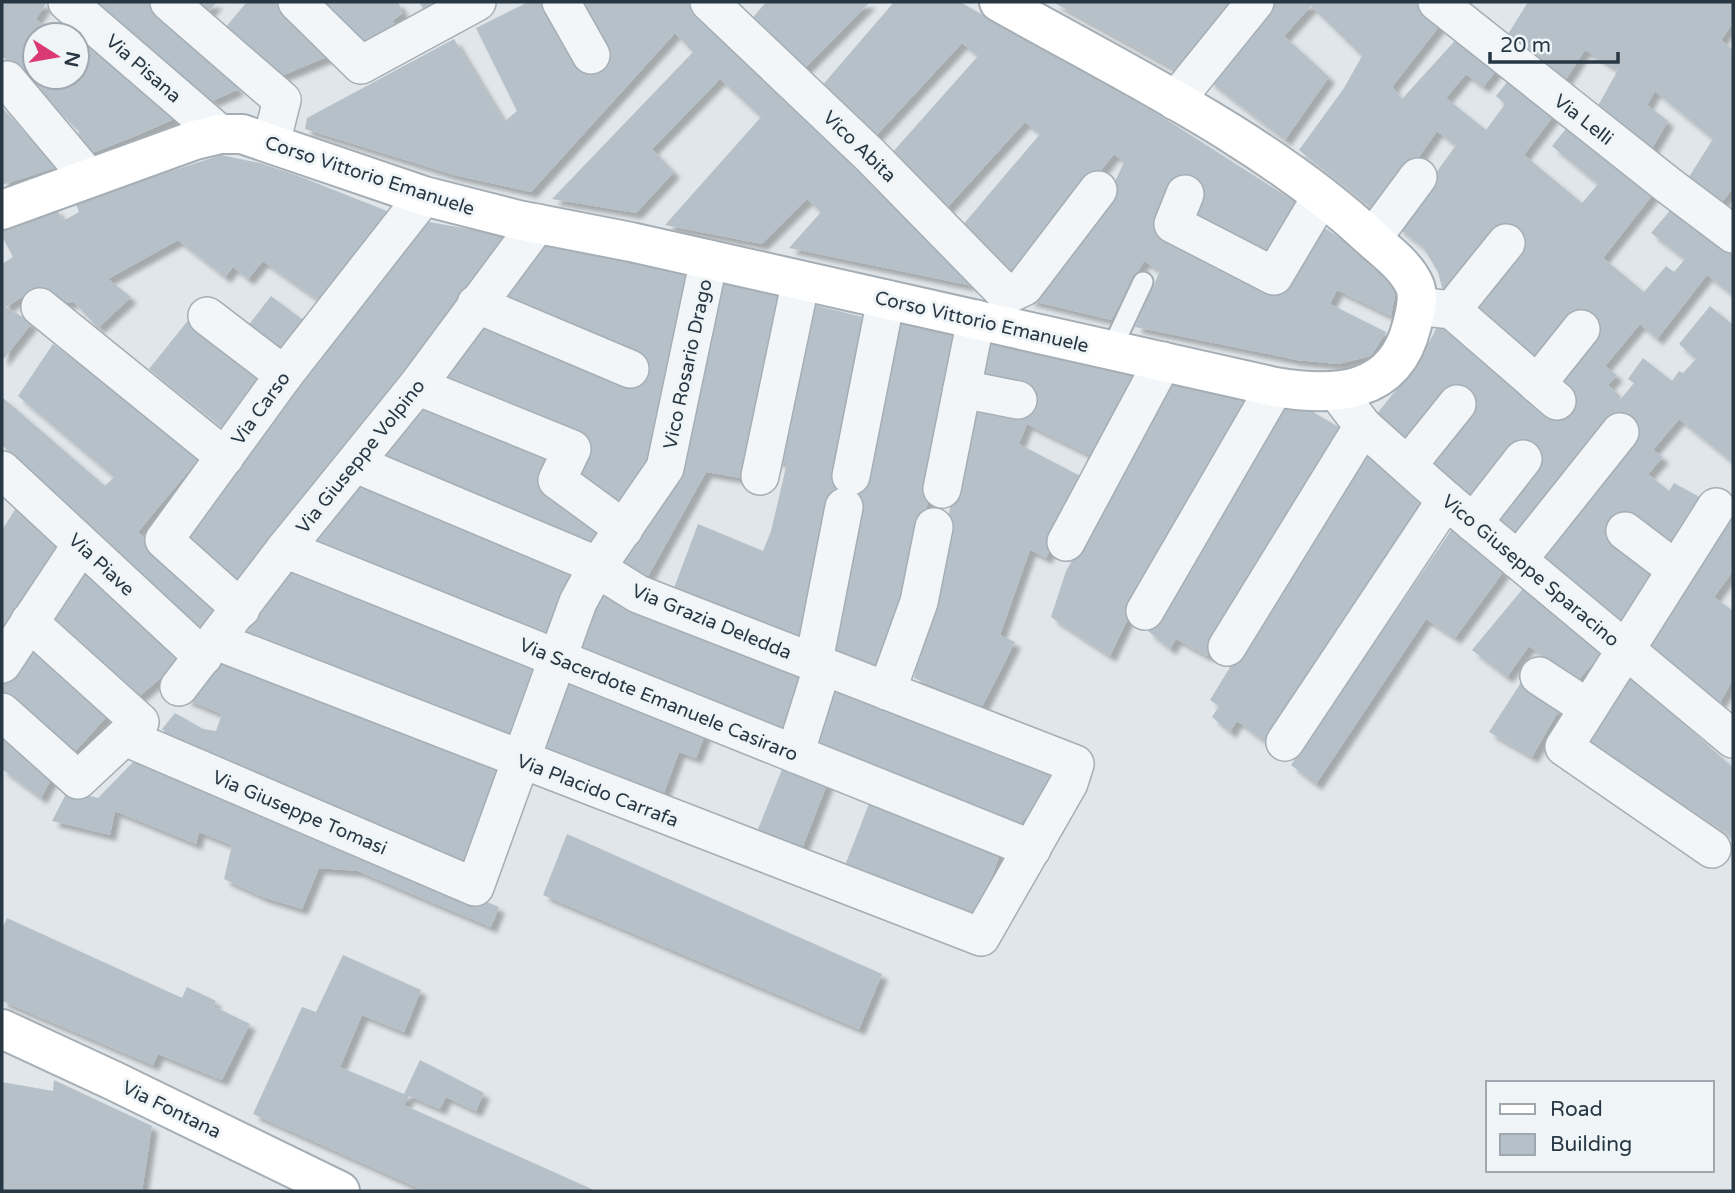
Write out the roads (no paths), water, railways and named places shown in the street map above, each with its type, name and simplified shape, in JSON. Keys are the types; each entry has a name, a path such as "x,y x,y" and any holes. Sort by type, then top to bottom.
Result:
{"street":[{"name":"Via Pisana","path":"67,2 220,134"},
{"path":"169,2 282,100 271,144"},
{"path":"297,2 361,65 477,2"},
{"path":"562,2 591,55"},
{"name":"Vico Abita","path":"709,2 872,156 995,313"},
{"name":"Corso Vittorio Emanuele","path":"2,210 195,140 220,134 242,134 424,196 518,220 886,299 995,313 1111,350 1275,387 1304,392 1337,392 1363,387 1385,373 1408,339 1434,308 1406,270 1372,239 1271,158 999,2"},
{"path":"1175,101 1255,2"},
{"name":"Via Lelli","path":"1437,2 1733,234"},
{"path":"7,80 89,178"},
{"path":"1372,239 1418,177"},
{"path":"942,489 962,388 995,313 1024,287 1098,190"},
{"path":"1185,194 1173,224 1274,276 1321,197"},
{"name":"Via Carso","path":"241,609 164,540 284,375 424,196"},
{"name":"Via Giuseppe Volpino","path":"179,687 285,549 417,386 538,223"},
{"path":"1506,243 1434,308 1547,393 1581,329"},
{"name":"Vico Rosario Drago","path":"475,887 519,759 578,602 597,567 665,468 709,259"},
{"path":"760,476 801,280"},
{"path":"795,754 818,663 847,491 886,299"},
{"path":"476,304 630,369"},
{"path":"40,307 225,457"},
{"path":"207,316 284,375"},
{"path":"1066,542 1163,361"},
{"path":"417,386 572,449 557,480 624,529"},
{"path":"1145,611 1275,387"},
{"path":"962,388 1018,400"},
{"name":"Vico Giuseppe Sparacino","path":"1337,392 1363,426 1459,511 1733,738"},
{"path":"1408,465 1457,404"},
{"path":"1227,647 1363,426"},
{"path":"1518,561 1620,432"},
{"path":"1284,742 1459,511 1523,459"},
{"name":"Via Grazia Deledda","path":"355,464 597,567 638,594 1075,764 1069,783 1032,849"},
{"name":"Via Piave","path":"2,470 81,545 209,649"},
{"path":"1712,849 1564,747 1716,507"},
{"path":"887,691 919,602 934,527"},
{"path":"1625,531 1675,569"},
{"path":"2,664 81,545"},
{"name":"Via Sacerdote Emanuele Casiraro","path":"285,549 1032,849"},
{"name":"Via Giuseppe Tomasi","path":"29,622 132,729 475,887"},
{"name":"Via Placido Carrafa","path":"209,649 519,759 981,937 1032,849"},
{"path":"1539,676 1588,708"},
{"path":"2,712 78,780 132,729"},
{"name":"Via Fontana","path":"2,1029 341,1191"}],"lane":[{"path":"1111,350 1143,282"}]}
